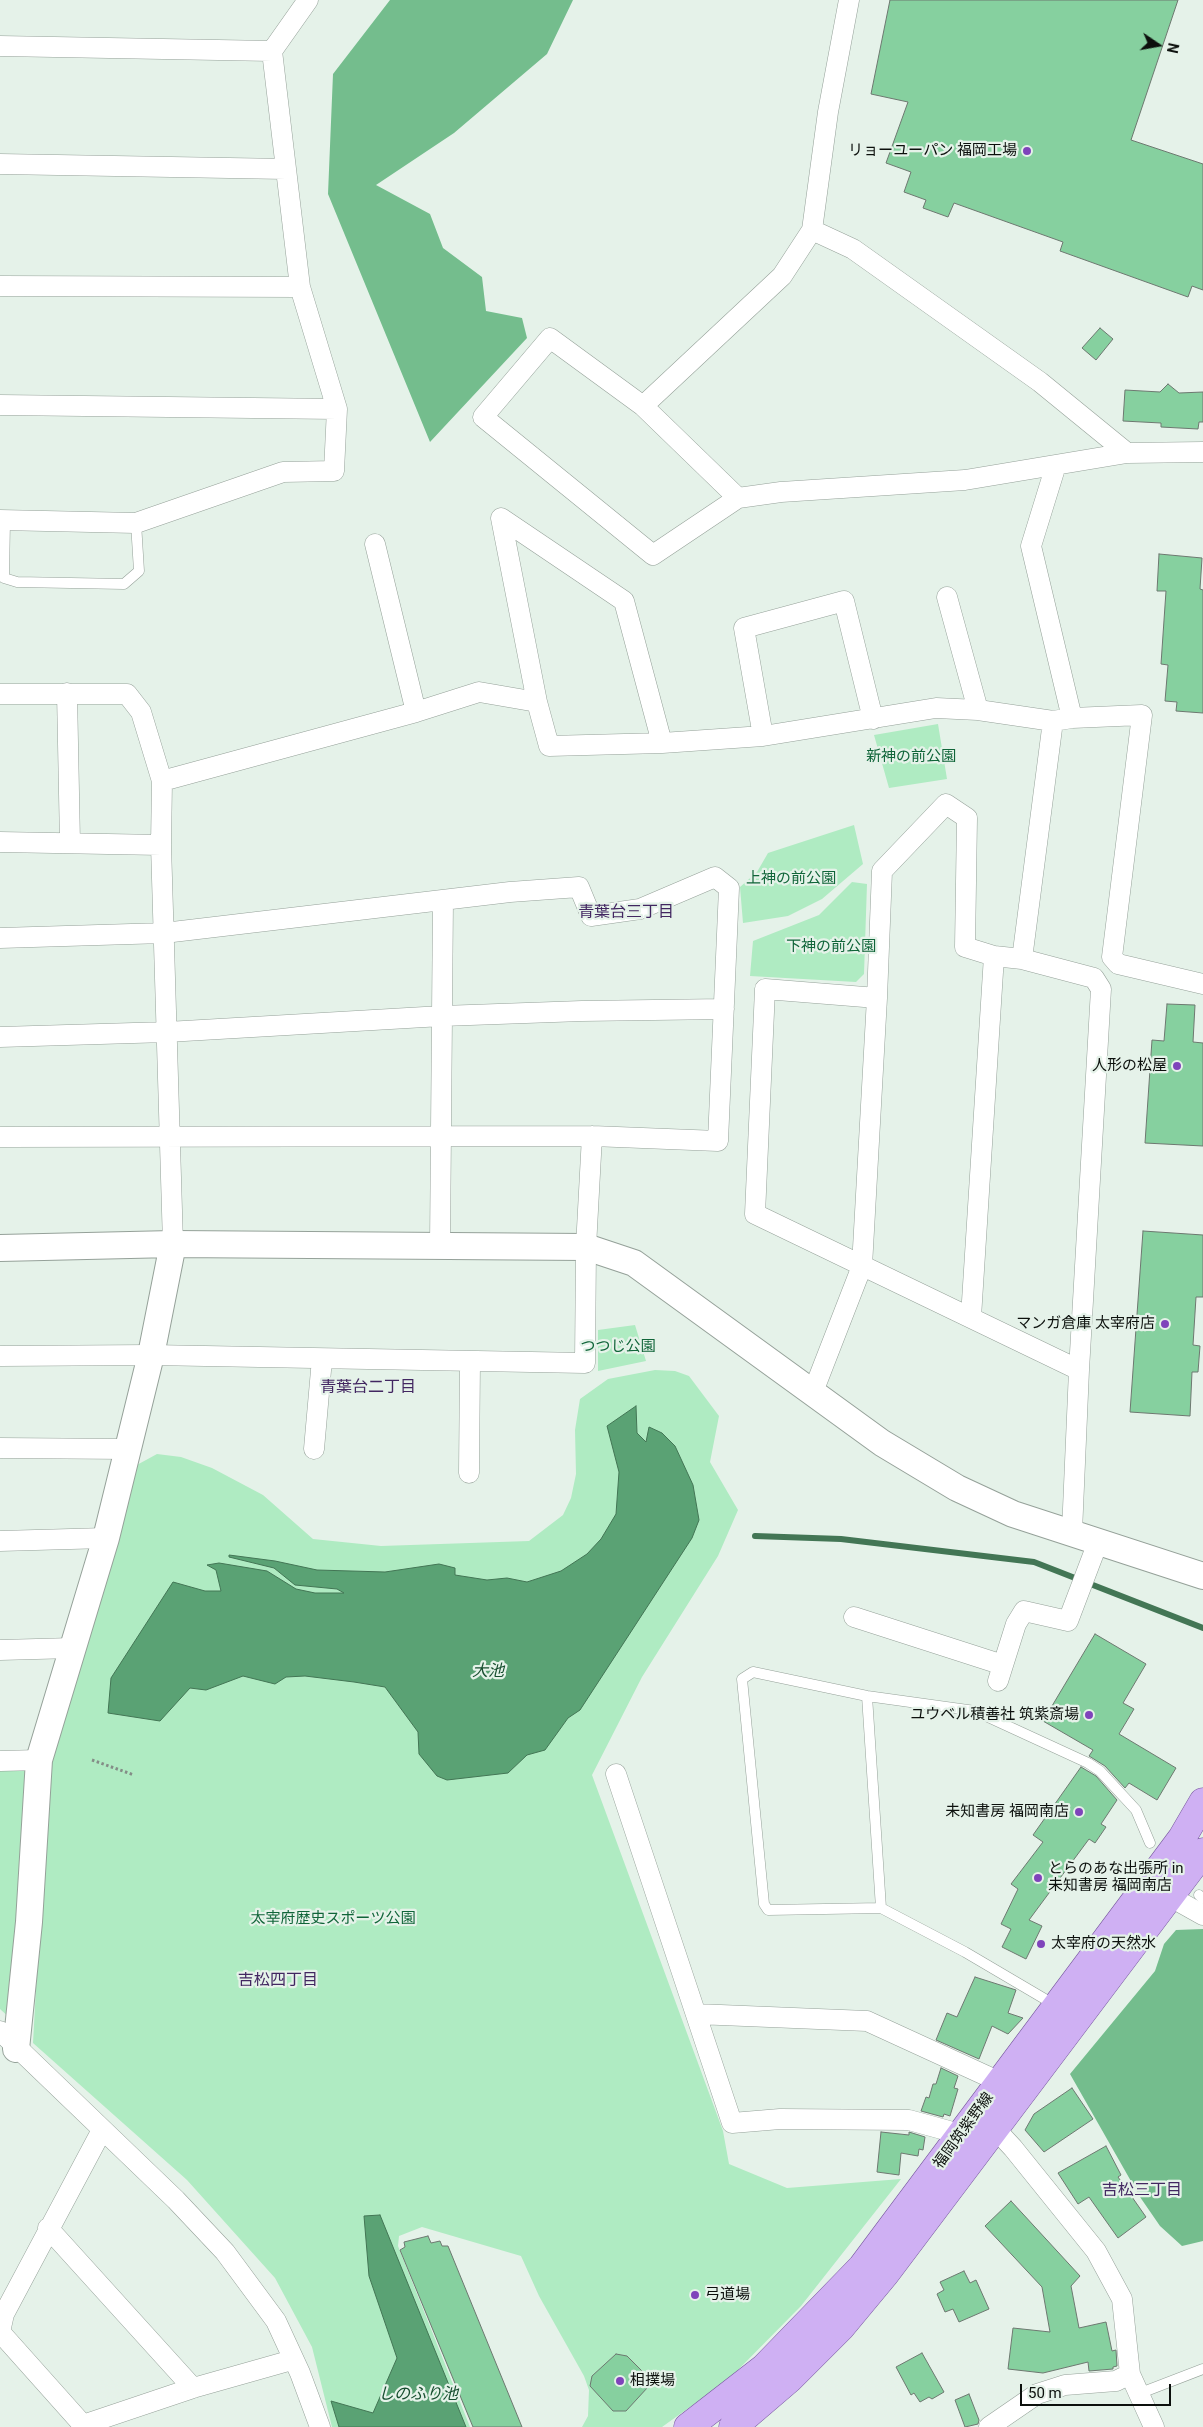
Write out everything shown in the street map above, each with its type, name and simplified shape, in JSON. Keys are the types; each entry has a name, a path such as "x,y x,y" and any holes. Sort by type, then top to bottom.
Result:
{"main road":[{"name":"福岡筑紫野線","path":"688,2427 764,2368 816,2317 862,2267 960,2138 987,2120 1000,2082 1182,1838 1203,1802"},
{"name":"福岡筑紫野線","path":"733,2427 789,2379 841,2328 885,2274 987,2120 1203,1852"}],"street":[{"path":"2,520 136,523 283,472 334,471 337,409 300,286 272,51 308,0"},
{"path":"642,406 782,276 812,230 828,112 849,0"},
{"path":"0,46 272,51"},
{"path":"0,164 286,169"},
{"path":"812,230 853,249 1040,382 1127,453"},
{"path":"0,286 300,286"},
{"path":"738,498 642,406 550,338 483,417 653,555 738,498 781,492 965,480 1127,453 1201,453"},
{"path":"0,405 337,409"},
{"path":"1022,959 1062,720 1031,546 1056,465"},
{"path":"662,743 624,601 501,518 537,702 549,746 662,743 763,736 936,708 978,710 1062,720 1142,715 1112,957 1118,964 1203,984"},
{"path":"375,544 416,712"},
{"path":"947,597 978,710"},
{"path":"763,736 744,628 844,601 873,719"},
{"path":"162,780 416,712 479,692 537,702"},
{"path":"0,694 127,694 141,712 162,780 172,1244 129,1449 106,1538 39,1760 29,1922 8,2040 176,2200 225,2252 256,2292 276,2322 292,2360 300,2373 320,2427"},
{"path":"67,694 70,843"},
{"path":"813,1392 862,1266 882,871 946,804 967,818 965,947 994,956 1022,959 1094,978 1100,989 1078,1370 1072,1532"},
{"path":"0,842 162,845"},
{"path":"0,938 164,933 510,892 579,887 591,916 640,909 715,877 729,888 718,1140 592,1136 0,1136"},
{"path":"440,1245 443,900"},
{"path":"971,1317 994,956"},
{"path":"877,998 765,989 755,1214 1078,1370"},
{"path":"0,1037 166,1032 442,1016 582,1011 724,1010"},
{"path":"0,1356 150,1356 585,1363 586,1247 592,1136"},
{"path":"0,1248 172,1244 586,1247 634,1263 882,1443 957,1488 1013,1514 1203,1576"},
{"path":"314,1449 322,1359"},
{"path":"469,1473 470,1361"},
{"path":"0,1448 129,1449"},
{"path":"0,1541 106,1538"},
{"path":"854,1617 1000,1673 1016,1624 1024,1611 1068,1621 1098,1542"},
{"path":"0,1650 73,1648"},
{"path":"0,1761 39,1760"},
{"path":"616,1774 732,2123 780,2119 909,2120 949,2131 960,2138"},
{"path":"1169,1896 1203,1915"},
{"path":"696,2014 867,2021 1000,2082"},
{"path":"987,2120 1014,2148 1100,2259 1122,2299 1130,2374 1154,2427"},
{"path":"102,2130 48,2228 4,2314 0,2332 83,2425 193,2388 292,2360"},
{"path":"48,2228 193,2388"},
{"path":"990,2427 1037,2394 1065,2385 1116,2381 1130,2374"}],"lane":[{"path":"2,520 4,578 17,582 124,584 139,571 136,523"},
{"path":"1056,2006 965,1952 881,1908 768,1910 764,1904 742,1679 753,1672 867,1696 975,1711 1088,1763 1100,1771 1136,1810 1150,1843"},
{"path":"867,1696 881,1908"},
{"path":"1138,2394 1203,2369"}],"path":[{"path":"92,1760 134,1774"}],"green space":[{"name":"新神の前公園","path":"938,724 947,779 889,788 874,735"},
{"name":"上神の前公園","path":"854,825 863,864 822,899 788,916 743,923 740,887 757,872 768,853"},
{"name":"下神の前公園","path":"852,882 867,884 864,974 856,982 750,976 753,941 819,915"},
{"name":"つつじ公園","path":"635,1325 646,1361 598,1371 598,1330"},
{"name":"太宰府歴史スポーツ公園","path":"655,1370 675,1371 689,1376 719,1416 710,1462 738,1510 718,1556 642,1677 592,1775 723,2131 729,2164 787,2188 901,2179 801,2306 729,2379 662,2427 582,2427 588,2416 589,2390 584,2376 539,2296 521,2256 422,2227 399,2236 398,2246 470,2427 332,2427 312,2347 275,2278 187,2180 33,2043 48,1768 135,1466 157,1454 181,1457 212,1468 263,1495 313,1539 381,1546 529,1541 563,1515 571,1498 576,1474 575,1430 580,1399 608,1379"},
{"path":"0,1768 31,1768 12,2020 0,2009"}],"shaded area":[{"path":"390,0 573,0 547,54 454,133 376,185 430,214 443,248 482,277 486,311 522,318 527,338 430,442 328,194 333,74"},
{"path":"1203,1929 1203,2241 1182,2246 1160,2226 1140,2197 1070,2074 1155,1971 1164,1944 1176,1930"}],"water":[{"name":"大池","path":"636,1406 637,1433 646,1442 649,1427 662,1433 675,1446 693,1485 699,1520 692,1538 580,1710 568,1718 545,1750 527,1755 508,1773 447,1780 437,1776 419,1754 418,1732 385,1687 354,1682 305,1676 286,1677 275,1684 243,1676 206,1690 190,1688 160,1721 108,1713 111,1678 173,1582 205,1591 221,1591 216,1570 207,1565 219,1563 267,1571 296,1589 315,1593 344,1593 337,1589 295,1585 274,1568 229,1557 229,1555 275,1561 317,1570 385,1572 439,1564 455,1568 455,1575 487,1580 507,1578 527,1582 561,1571 587,1554 601,1539 616,1514 619,1472 607,1426"},
{"name":"しのふり池","path":"380,2215 466,2427 339,2427 331,2401 373,2413 397,2358 369,2276 364,2216"}],"building":[{"name":"リョーユーパン 福岡工場","path":"890,0 1178,0 1131,140 1203,164 1203,290 1192,286 1188,297 1060,251 1063,242 954,203 948,217 923,208 926,200 904,192 911,172 886,163 908,102 871,94"},
{"path":"1100,328 1113,339 1096,360 1082,348"},
{"path":"1168,384 1179,393 1203,392 1203,422 1199,422 1198,429 1161,427 1161,423 1123,421 1125,390 1160,392"},
{"path":"1159,554 1202,558 1200,589 1203,590 1203,713 1176,711 1177,702 1165,701 1168,665 1161,664 1166,591 1157,591"},
{"path":"1167,1004 1195,1005 1193,1042 1203,1043 1203,1146 1145,1143 1152,1040 1164,1041"},
{"name":"マンガ倉庫 太宰府店","path":"1143,1231 1203,1235 1203,1297 1196,1297 1193,1345 1200,1346 1198,1372 1192,1372 1190,1416 1130,1412"},
{"name":"ユウベル積善社 筑紫斎場","path":"1095,1634 1146,1664 1123,1703 1134,1709 1119,1734 1176,1768 1157,1800 1129,1783 1125,1788 1105,1766 1089,1756 1093,1750 1043,1721"},
{"path":"1081,1767 1096,1776 1117,1800 1101,1824 1106,1827 1095,1843 1089,1839 1029,1920 1042,1926 1026,1959 1002,1947 1011,1929 1001,1924 1018,1889 1011,1884 1043,1842 1033,1835"},
{"path":"975,1977 1016,1990 1008,2013 1023,2018 1008,2034 992,2026 979,2059 936,2040 947,2013 957,2017"},
{"path":"941,2068 958,2076 954,2088 958,2089 950,2116 944,2114 943,2117 921,2111 926,2097 929,2098 933,2084 936,2084"},
{"path":"1072,2088 1093,2119 1044,2152 1025,2130 1034,2114"},
{"path":"881,2132 909,2135 909,2132 925,2137 923,2150 919,2149 918,2156 901,2153 899,2175 877,2172"},
{"path":"1106,2146 1121,2175 1118,2177 1146,2217 1118,2238 1089,2197 1078,2204 1058,2173"},
{"path":"1011,2201 1080,2276 1071,2286 1079,2328 1106,2322 1112,2351 1116,2350 1117,2366 1113,2367 1113,2369 1089,2371 1088,2362 1043,2373 1008,2369 1013,2328 1050,2332 1042,2287 985,2226"},
{"path":"428,2236 431,2243 440,2241 442,2246 448,2246 522,2427 473,2427 400,2250 405,2247 404,2242"},
{"path":"964,2271 970,2283 976,2280 989,2309 959,2322 953,2309 945,2312 937,2294 944,2290 940,2282"},
{"path":"922,2353 944,2392 932,2399 929,2397 920,2402 914,2393 911,2395 896,2367"},
{"name":"相撲場","path":"616,2354 627,2356 647,2376 648,2387 626,2411 613,2411 590,2386 592,2376"},
{"path":"969,2394 979,2420 978,2424 965,2427 955,2400"}],"waterway":[{"path":"755,1536 841,1539 1034,1562 1203,1628"}],"place":[{"name":"リョーユーパン 福岡工場","path":"1027,151"},
{"name":"人形の松屋","path":"1177,1066"},
{"name":"マンガ倉庫 太宰府店","path":"1165,1324"},
{"name":"ユウベル積善社 筑紫斎場","path":"1089,1715"},
{"name":"未知書房 福岡南店","path":"1079,1812"},
{"name":"とらのあな出張所 in 未知書房 福岡南店","path":"1038,1878"},
{"name":"太宰府の天然水","path":"1041,1944"},
{"name":"弓道場","path":"695,2295"},
{"name":"相撲場","path":"620,2381"}],"district":[{"name":"青葉台三丁目","path":"626,913"},
{"name":"青葉台二丁目","path":"368,1388"},
{"name":"吉松四丁目","path":"278,1981"},
{"name":"吉松三丁目","path":"1142,2191"}]}
